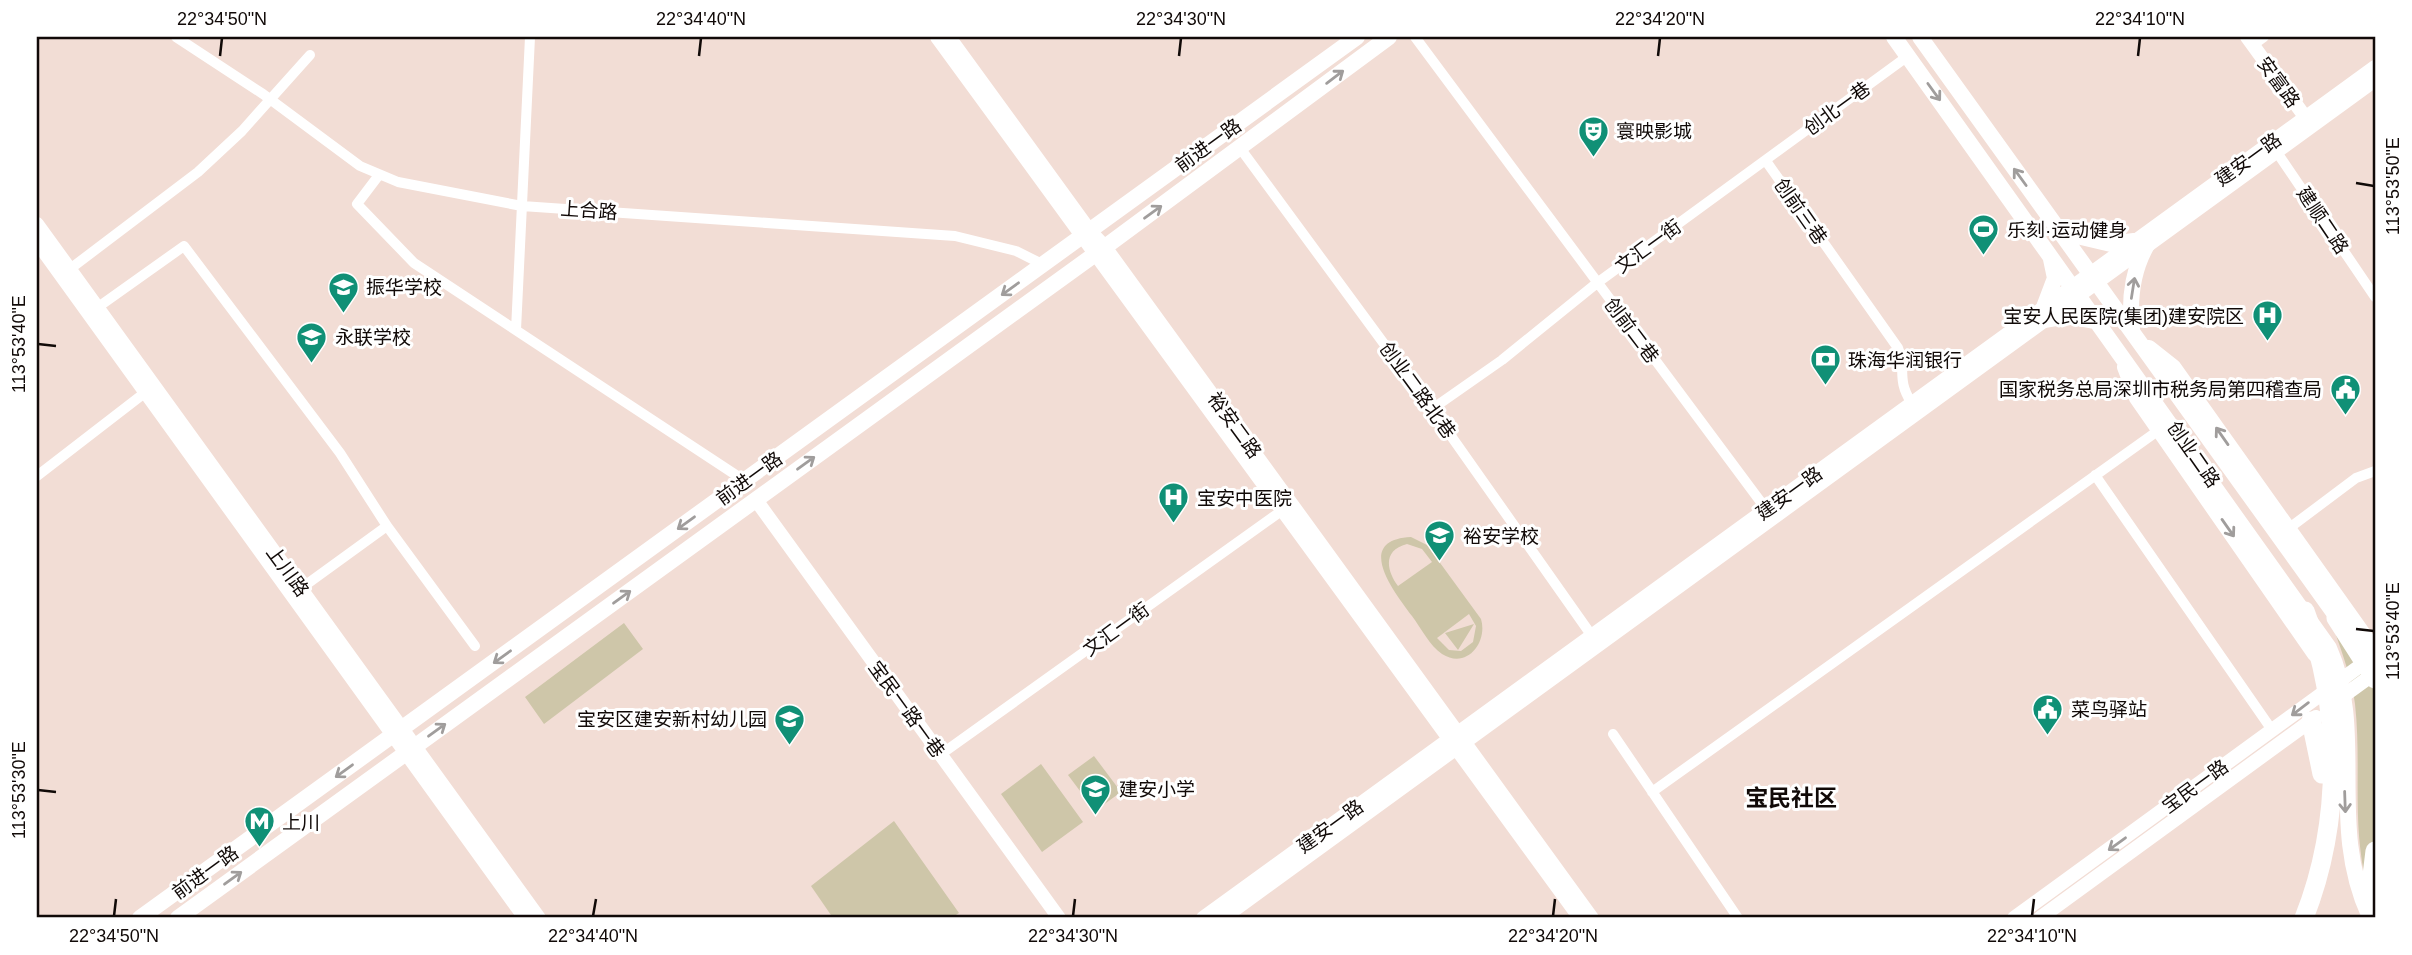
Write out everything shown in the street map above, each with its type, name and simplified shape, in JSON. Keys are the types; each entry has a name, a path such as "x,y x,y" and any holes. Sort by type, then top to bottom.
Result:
{"highway":[{"path":"2304,918 2325,848 2332,745 2325,676 2305,611"},
{"path":"2336,618 2375,679"},
{"path":"2293,918 2320,826 2321,772 2311,721"},
{"path":"2372,918 2370,892 2375,851"},
{"path":"2362,918 2375,890"}],"main road":[{"name":"裕安二路","path":"937,37 1086,234 1101,250 1457,741 1580,918"},
{"name":"裕安二路","path":"949,37 1086,234"},
{"name":"前进一路","path":"140,918 1357,37"},
{"name":"前进一路","path":"178,918 1101,250 1389,37"},
{"name":"创业二路","path":"1894,37 2077,290 2329,648 2343,690 2346,829 2353,872 2372,918"},
{"name":"创业二路","path":"1920,37 2336,618 2375,655"},
{"name":"安富路","path":"2255,39 2308,122"},
{"name":"建安一路","path":"2308,122 2375,67"},
{"name":"建安一路","path":"1203,918 1457,741 2273,147 2375,80"},
{"path":"1211,143 1208,156 1216,162 1223,160"},
{"name":"上川路","path":"37,224 65,272 398,732 525,918"},
{"path":"2060,232 2111,244 2141,243 2130,308 2133,334 2173,367 2375,655"},
{"name":"上川路","path":"37,242 65,272"},
{"path":"2050,253 2055,278 2044,314 2099,322"},
{"name":"建安一路","path":"1223,918 1592,636 1769,514 1911,402 2044,314"},
{"path":"2116,345 2137,398 2335,682"},
{"name":"宝民一路一巷","path":"756,500 1059,918"},
{"name":"宝民一路","path":"2014,918 2375,655"},
{"name":"宝民一路","path":"2040,918 2375,673"},
{"name":"裕安二路","path":"1457,741 1592,918"},
{"name":"上川路","path":"410,750 539,918"}],"street":[{"name":"上合路","path":"176,37 270,99 360,166 379,175 426,188 522,206 955,236 1016,251 1044,265"},
{"path":"516,330 530,37"},
{"name":"创前二巷","path":"1415,37 1494,139 1769,514"},
{"path":"65,272 198,172 310,55"},
{"name":"创北一巷","path":"1766,161 1908,56"},
{"name":"建顺二路","path":"2273,147 2375,298"},
{"name":"创业二路北巷","path":"1240,148 1432,409 1592,636"},
{"name":"创前三巷","path":"1766,161 1898,348 1902,358 1902,387 1911,402"},
{"name":"文汇一街","path":"1432,409 1502,360 1597,283 1766,161"},
{"path":"379,175 357,204 414,263 745,481"},
{"path":"93,311 184,246 340,453 387,526 475,646"},
{"path":"37,476 150,389"},
{"path":"1652,792 2159,430"},
{"path":"2288,529 2357,478 2375,471"},
{"path":"2095,475 2272,730"},
{"name":"文汇一街","path":"940,755 1287,507"},
{"path":"296,592 387,526"},
{"path":"1613,734 1738,918"}],"shaded area":[{"path":"1411,537 1427,545 1481,619 1478,644 1467,656 1460,659 1451,658 1438,651 1397,595 1383,569 1381,558 1384,548 1393,540","holes":["1407,544 1422,549 1432,562 1398,586 1389,567 1390,556 1399,547","1469,614 1476,626 1473,642 1461,651 1449,650 1437,638"]},
{"path":"624,623 643,649 544,724 525,697"},
{"path":"1474,624 1458,650 1445,633"},
{"path":"2335,632 2375,686 2375,837 2369,856 2367,886 2359,839 2355,704"},
{"path":"1094,756 1121,792 1095,811 1068,775"},
{"path":"1041,764 1083,822 1042,852 1001,794"},
{"path":"894,821 959,913 951,918 833,918 811,886"}],"place":[{"name":"寰映影城","path":"1593,158"},
{"name":"乐刻·运动健身","path":"1984,257"},
{"name":"振华学校","path":"343,314"},
{"name":"宝安人民医院(集团)建安院区","path":"2267,343"},
{"name":"永联学校","path":"312,364"},
{"name":"珠海华润银行","path":"1825,387"},
{"name":"国家税务总局深圳市税务局第四稽查局","path":"2345,416"},
{"name":"宝安中医院","path":"1174,525"},
{"name":"裕安学校","path":"1440,563"},
{"name":"菜鸟驿站","path":"2048,736"},
{"name":"宝安区建安新村幼儿园","path":"790,746"},
{"name":"建安小学","path":"1096,816"},
{"name":"上川","path":"259,849"}],"district":[{"name":"宝民社区","path":"1791,798"}]}
